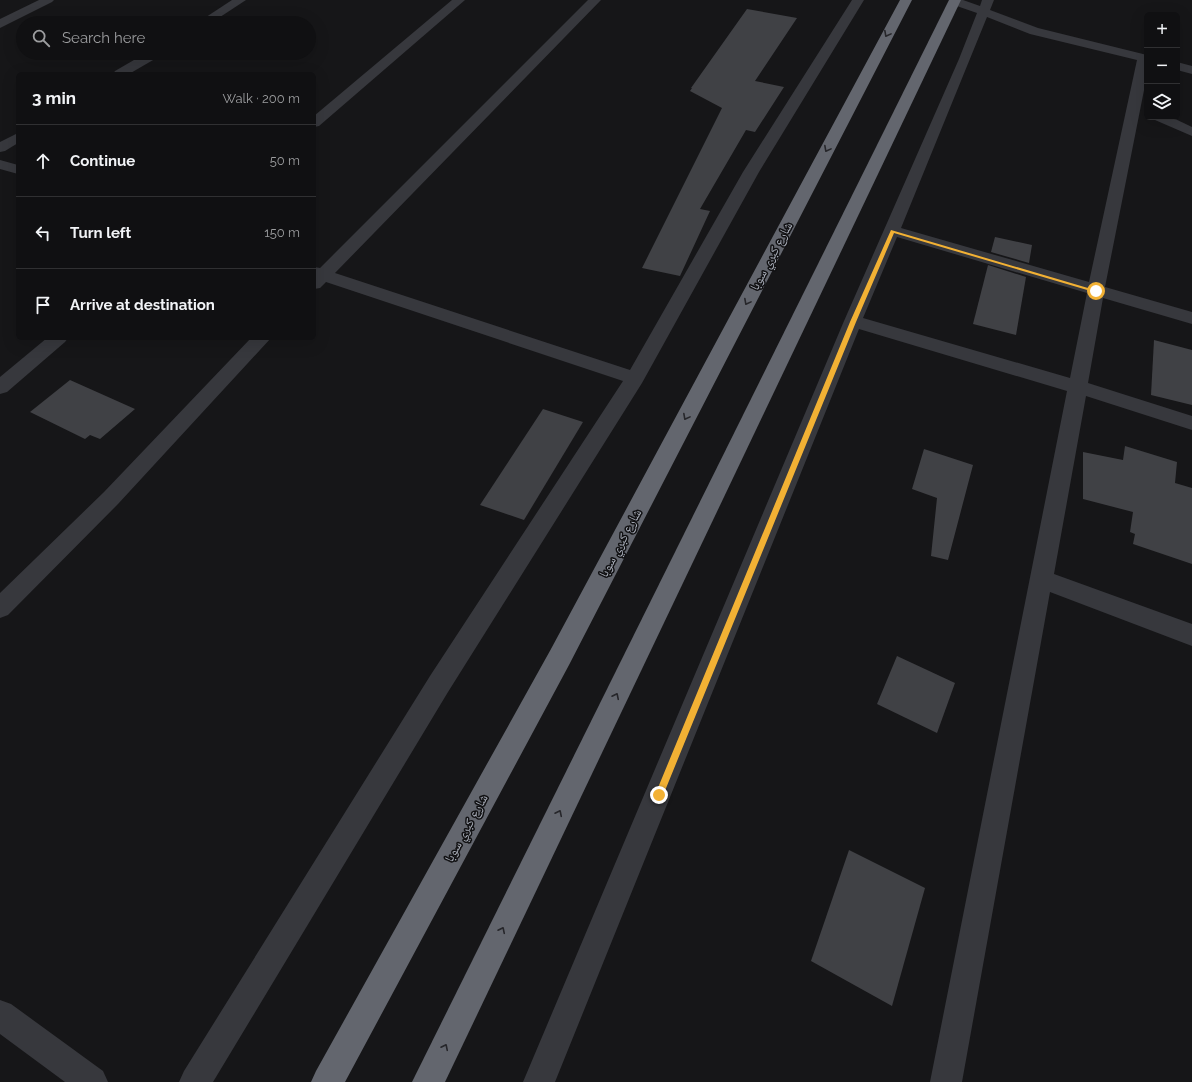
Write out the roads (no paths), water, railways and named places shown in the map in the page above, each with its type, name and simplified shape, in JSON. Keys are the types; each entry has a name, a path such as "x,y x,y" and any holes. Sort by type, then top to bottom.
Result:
{"highway":[{"name":"شارع كبري سوبا","path":"327,1082 560,657 906,0"},
{"path":"428,1082 955,0"}],"street":[{"path":"0,24 48,0"},
{"path":"214,16 240,0"},
{"path":"316,121 459,0"},
{"path":"595,0 317,277 635,378"},
{"path":"195,1082 439,684 635,378 751,172 858,0"},
{"path":"955,0 985,6 1049,36 1144,59"},
{"path":"539,1082 853,322 965,59 985,6"},
{"path":"123,72 143,60"},
{"path":"1180,67 1192,70"},
{"path":"946,1082 1096,291 1141,108 1144,71"},
{"path":"1166,120 1192,132"},
{"path":"0,148 16,138"},
{"path":"0,164 16,169"},
{"path":"893,231 1192,318"},
{"path":"853,322 1078,387 1192,424"},
{"path":"0,387 57,340"},
{"path":"0,608 111,498 260,340"},
{"path":"1041,579 1192,635"},
{"path":"0,1015 92,1082"}]}
